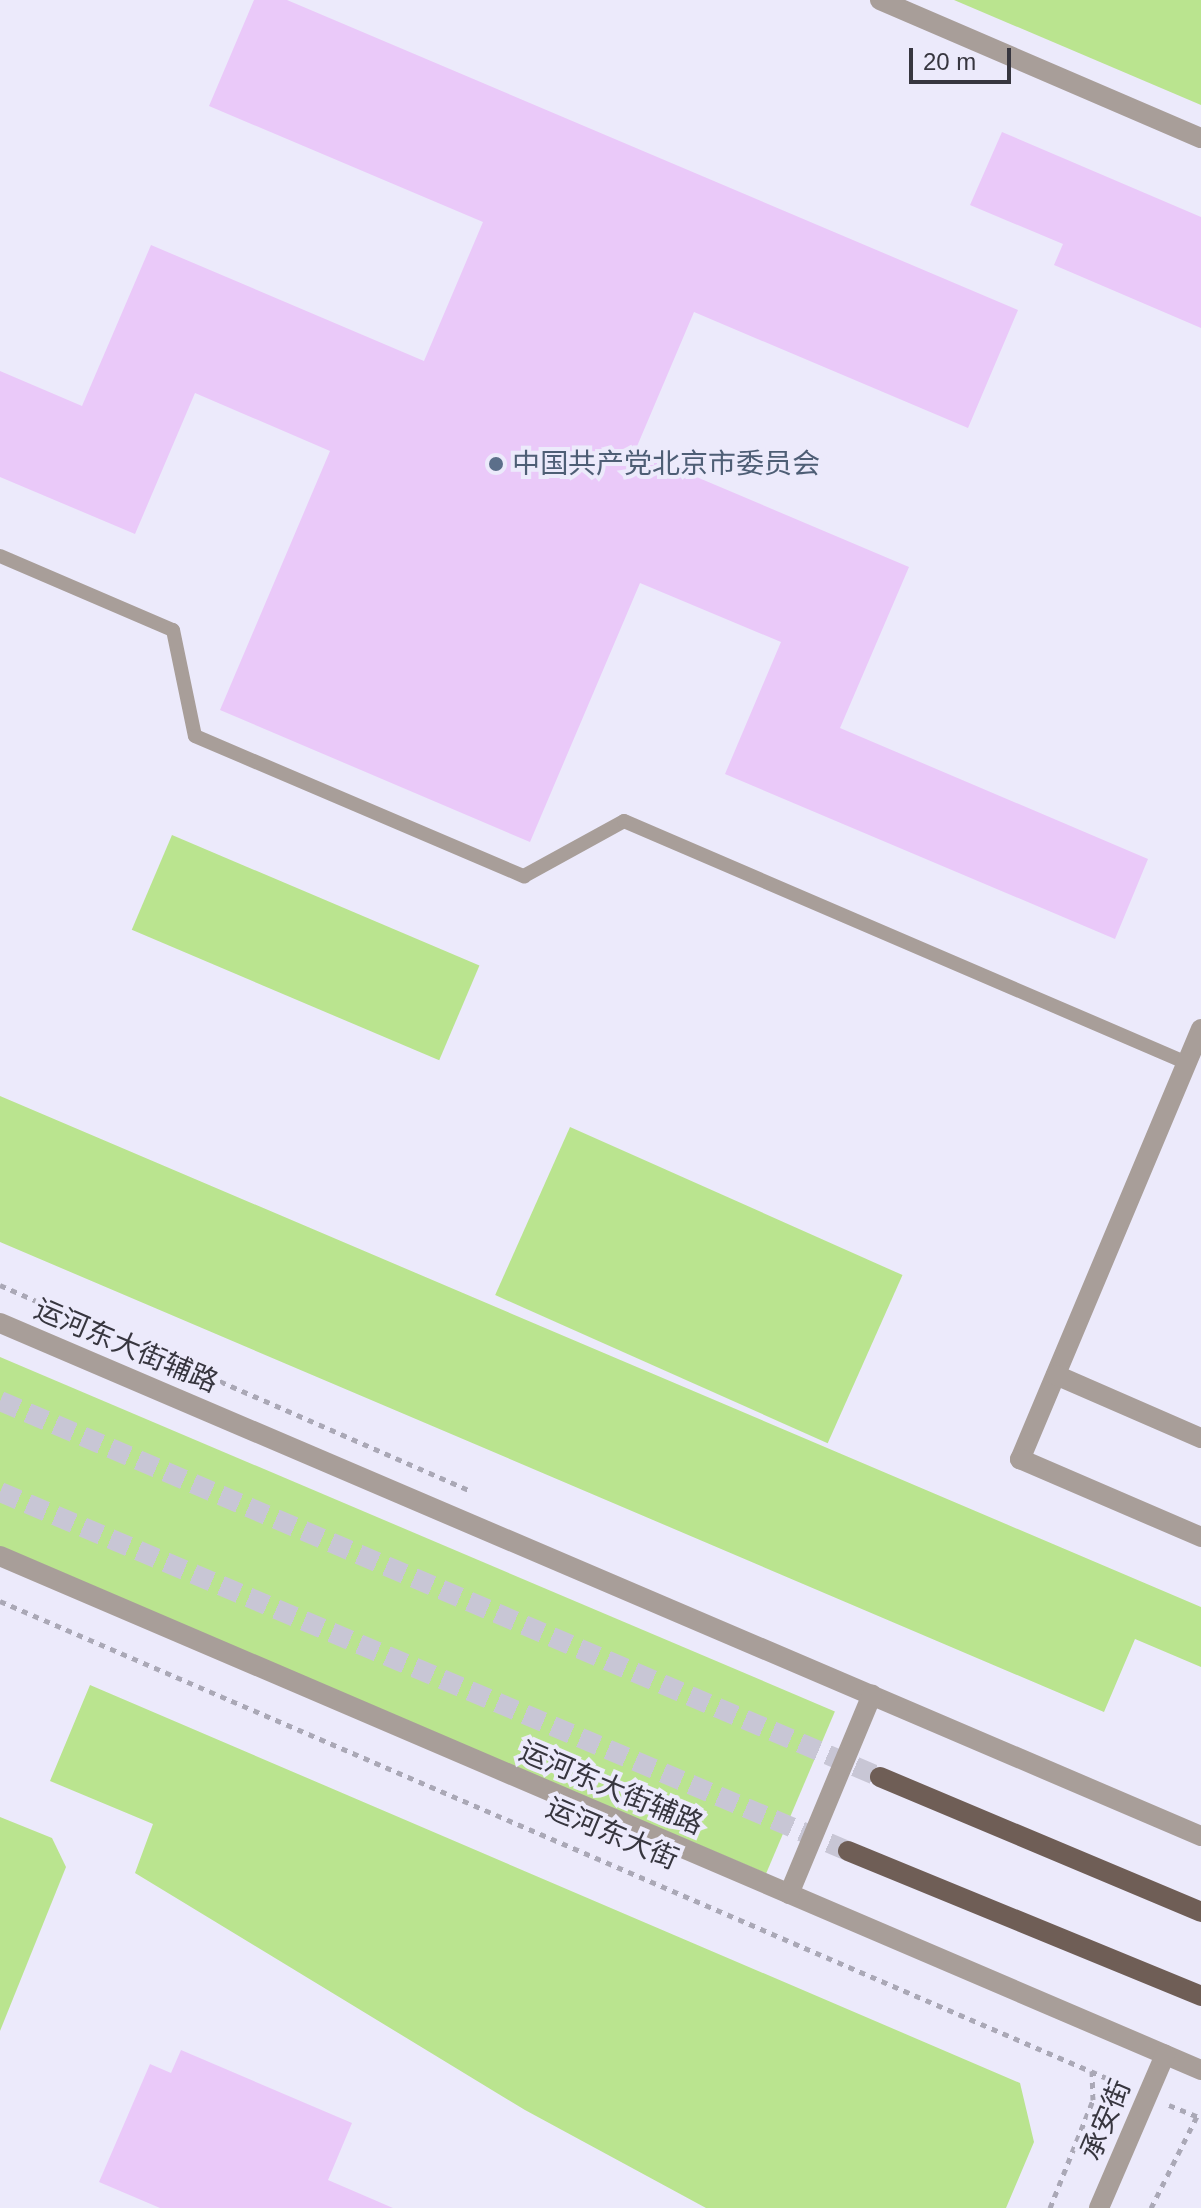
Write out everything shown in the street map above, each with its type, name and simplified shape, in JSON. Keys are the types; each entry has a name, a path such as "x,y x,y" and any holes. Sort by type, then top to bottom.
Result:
{"main road":[{"path":"880,1777 1201,1912"},
{"path":"848,1851 1201,1996"}],"street":[{"path":"880,0 1201,138"},
{"path":"1201,1029 1020,1459 1201,1537"},
{"name":"运河东大街辅路","path":"0,1323 1201,1836"},
{"path":"1056,1375 1201,1438"},
{"name":"运河东大街辅路","path":"0,1556 1201,2070"},
{"path":"789,1894 872,1695"},
{"name":"承安街","path":"1099,2208 1165,2055"}],"lane":[{"path":"0,556 173,630 195,736 267,767 524,876 624,821 1187,1063"}],"path":[{"name":"运河东大街","path":"0,1601 1199,2117"},
{"name":"承安街","path":"1050,2208 1093,2100 1092,2071"},
{"path":"1151,2208 1199,2117"}],"green space":[{"path":"954,0 1201,0 1201,105"},
{"path":"172,835 479,966 439,1060 132,930"},
{"path":"0,1096 1201,1607 1201,1667 1135,1639 1104,1712 0,1242"},
{"path":"570,1127 903,1275 828,1443 495,1295"},
{"path":"0,1357 835,1711 766,1873 0,1548"},
{"path":"90,1685 1020,2083 1034,2142 1006,2208 706,2208 525,2110 135,1873 153,1824 50,1781"},
{"path":"0,1817 52,1838 66,1867 0,2031"}],"building":[{"name":"中国共产党北京市委员会","path":"254,0 287,0 1018,310 968,428 694,312 635,451 909,567 840,728 1148,859 1115,939 725,774 781,642 640,583 530,842 220,710 330,451 195,393 135,534 0,477 0,371 82,406 151,245 424,361 483,222 209,106"},
{"path":"1002,132 1201,217 1201,328 1054,265 1063,244 970,205"},
{"path":"181,2050 352,2123 328,2180 393,2208 160,2208 99,2182 150,2064 171,2073"}],"tunnel":[{"path":"0,1401 880,1777"},
{"path":"0,1492 848,1851"}],"place":[{"name":"中国共产党北京市委员会","path":"496,464"}]}
